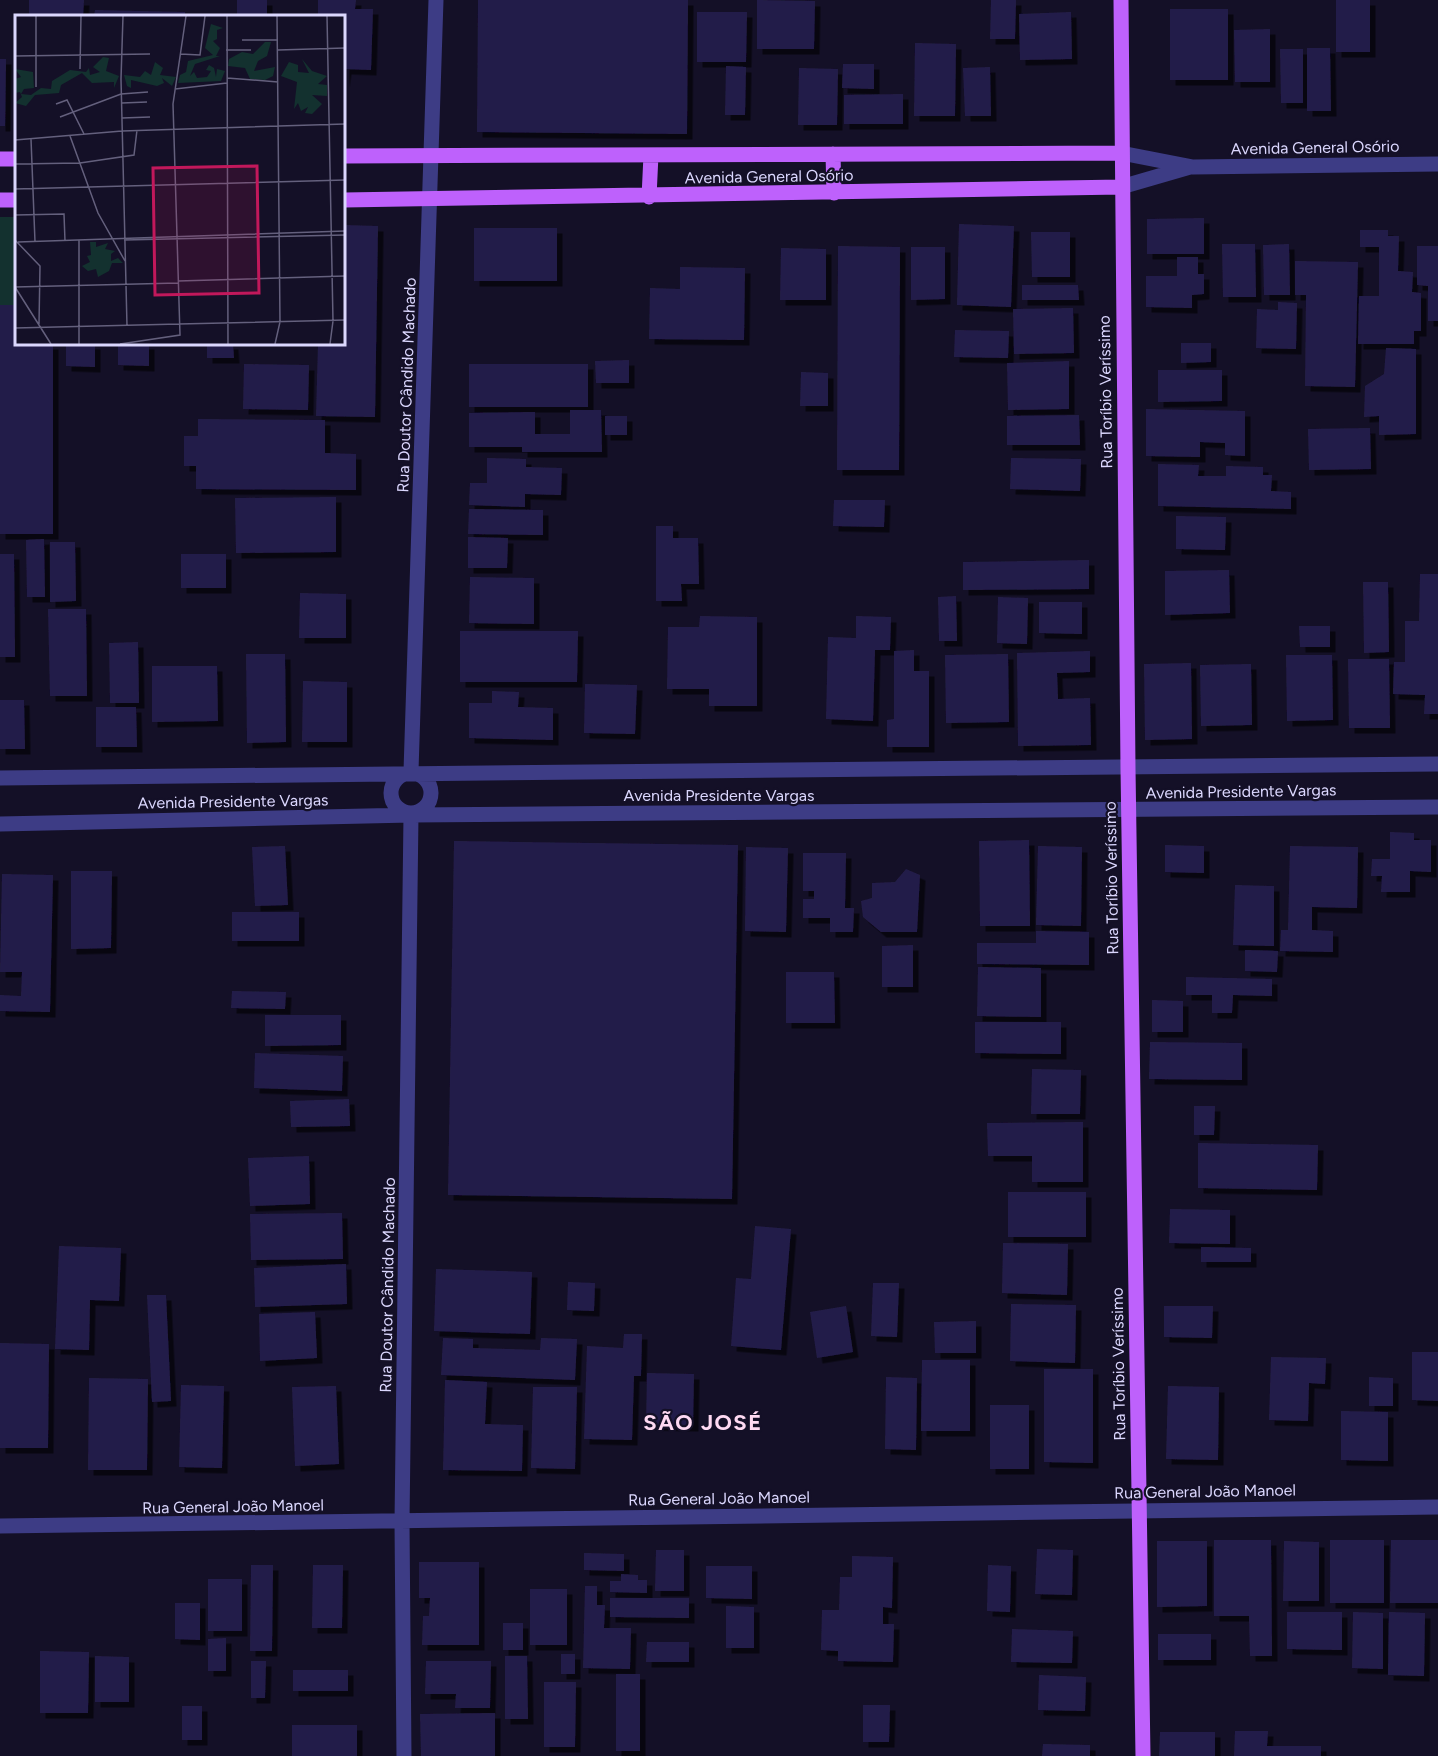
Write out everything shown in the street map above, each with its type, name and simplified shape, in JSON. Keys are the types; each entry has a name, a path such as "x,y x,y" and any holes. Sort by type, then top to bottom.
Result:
{"main road":[{"name":"Rua Toríbio Veríssimo","path":"1121,0 1128,768 1143,1756"},
{"name":"Avenida General Osório","path":"345,156 1121,153"},
{"path":"833,154 834,193"},
{"path":"649,196 651,155"},
{"name":"Avenida General Osório","path":"345,200 1121,187"}],"street":[{"name":"Rua Doutor Cândido Machado","path":"411,771 436,0"},
{"name":"Avenida General Osório","path":"1121,153 1192,166 1438,164"},
{"name":"Avenida General Osório","path":"1121,187 1192,166"},
{"name":"Avenida Presidente Vargas","path":"0,778 411,771 1128,768 1438,764"},
{"path":"411,771 426,780 430,796 421,811 411,815 399,810 391,793 399,776 411,771"},
{"name":"Avenida Presidente Vargas","path":"0,824 411,815 1438,807"},
{"name":"Rua Doutor Cândido Machado","path":"404,1756 402,1521 411,815"},
{"name":"Rua General João Manoel","path":"0,1526 1138,1509 1438,1507"}],"green space":[{"path":"0,217 15,217 15,305 0,305"}],"building":[{"path":"29,0 84,0 83,15 29,15"},
{"path":"237,0 267,0 267,15 237,15"},
{"path":"318,0 356,0 355,9 373,9 371,70 346,69 345,76 345,15 318,15"},
{"path":"478,0 688,0 687,134 477,132"},
{"path":"757,0 815,1 814,49 757,49"},
{"path":"991,0 1016,0 1015,39 990,39"},
{"path":"1336,0 1370,0 1370,52 1336,52"},
{"path":"1170,9 1228,9 1228,80 1170,80"},
{"path":"95,10 185,12 185,15 94,15"},
{"path":"697,12 747,12 746,62 697,62"},
{"path":"1071,12 1072,59 1020,60 1019,14"},
{"path":"1270,29 1270,82 1235,82 1234,30"},
{"path":"915,43 956,44 955,116 914,116"},
{"path":"1307,48 1330,48 1331,111 1307,111"},
{"path":"1280,49 1303,49 1303,103 1281,103"},
{"path":"0,59 6,59 5,126 0,126"},
{"path":"843,64 874,64 874,89 842,88"},
{"path":"726,66 746,67 745,115 725,115"},
{"path":"990,67 991,116 965,116 963,68"},
{"path":"799,68 838,69 837,125 798,125"},
{"path":"903,94 903,124 844,124 844,95"},
{"path":"1204,218 1204,254 1147,254 1147,219"},
{"path":"959,224 1014,226 1011,307 957,305"},
{"path":"345,225 378,226 375,417 316,416 318,345 345,345"},
{"path":"474,228 557,228 557,281 474,281"},
{"path":"1360,230 1388,230 1388,236 1399,236 1398,271 1413,272 1412,292 1421,293 1421,331 1414,331 1414,344 1358,344 1359,296 1379,296 1379,247 1360,247"},
{"path":"1031,232 1070,232 1070,277 1032,277"},
{"path":"1222,244 1255,244 1256,297 1223,297"},
{"path":"1289,244 1290,295 1264,295 1263,245"},
{"path":"838,246 900,247 899,470 837,470"},
{"path":"1417,246 1438,246 1438,321 1428,321 1428,286 1417,285"},
{"path":"911,247 945,247 945,299 911,300"},
{"path":"781,248 826,249 826,300 780,300"},
{"path":"1177,257 1198,257 1198,274 1204,274 1204,294 1192,295 1192,308 1146,307 1146,276 1177,276"},
{"path":"1295,261 1358,262 1355,387 1305,386 1306,295 1295,295"},
{"path":"680,267 745,268 744,340 649,339 650,288 680,289"},
{"path":"1022,285 1078,285 1079,300 1022,300"},
{"path":"1278,302 1297,303 1296,349 1256,348 1257,309 1278,310"},
{"path":"0,305 15,305 15,345 53,345 53,534 0,534"},
{"path":"1073,308 1074,353 1014,354 1013,309"},
{"path":"955,330 1009,331 1008,358 954,357"},
{"path":"1181,343 1211,343 1211,362 1181,363"},
{"path":"66,345 95,345 95,367 66,366"},
{"path":"118,345 149,345 149,366 118,365"},
{"path":"207,345 233,345 234,358 207,358"},
{"path":"1386,348 1416,349 1416,434 1379,435 1379,416 1364,417 1365,386 1384,374"},
{"path":"629,360 629,383 596,383 595,361"},
{"path":"1069,361 1069,409 1008,410 1007,363"},
{"path":"244,364 309,365 308,410 243,409"},
{"path":"469,364 588,364 588,407 469,407"},
{"path":"1158,370 1222,370 1222,401 1158,402"},
{"path":"801,372 828,373 828,406 800,406"},
{"path":"1146,409 1245,411 1245,456 1225,455 1225,443 1200,442 1200,457 1146,456"},
{"path":"570,410 601,410 602,452 522,452 522,447 469,447 469,413 535,412 535,434 570,434"},
{"path":"1079,415 1080,445 1007,445 1007,416"},
{"path":"605,416 627,416 627,435 605,435"},
{"path":"198,419 325,420 325,453 356,454 356,490 196,489 196,466 184,466 184,436 198,436"},
{"path":"1370,428 1371,469 1309,470 1308,429"},
{"path":"487,458 526,459 526,467 562,468 561,495 525,494 525,507 469,505 470,483 487,483"},
{"path":"1011,458 1081,459 1080,491 1010,489"},
{"path":"1158,464 1199,465 1198,476 1226,476 1226,466 1263,467 1263,475 1272,475 1271,491 1291,492 1291,509 1158,506"},
{"path":"336,497 336,552 236,553 235,498"},
{"path":"834,500 885,500 884,527 833,526"},
{"path":"469,509 543,510 543,535 468,534"},
{"path":"1176,516 1226,517 1225,550 1176,549"},
{"path":"656,526 673,526 673,538 698,538 699,584 681,584 682,601 656,601"},
{"path":"468,537 508,538 507,568 468,568"},
{"path":"44,539 45,597 27,597 26,540"},
{"path":"50,542 75,542 76,601 50,602"},
{"path":"0,554 14,554 15,657 0,657"},
{"path":"181,554 226,554 226,588 181,588"},
{"path":"1089,560 1089,589 963,590 963,562"},
{"path":"1229,570 1230,613 1165,615 1165,571"},
{"path":"1420,574 1438,574 1438,714 1424,714 1425,695 1393,694 1394,662 1405,662 1405,621 1419,621"},
{"path":"470,577 534,578 534,624 469,623"},
{"path":"1363,582 1388,582 1389,652 1364,653"},
{"path":"300,593 346,594 346,638 299,638"},
{"path":"956,596 957,641 939,641 938,597"},
{"path":"998,597 1028,598 1027,644 997,643"},
{"path":"1039,602 1082,602 1082,634 1039,633"},
{"path":"48,609 86,609 87,696 50,696"},
{"path":"700,616 757,617 757,706 709,706 709,689 667,689 668,627 699,627"},
{"path":"856,616 891,617 890,650 875,650 873,721 826,719 828,637 856,638"},
{"path":"1299,626 1330,626 1330,647 1300,647"},
{"path":"460,631 578,631 577,682 460,682"},
{"path":"138,642 139,703 110,703 109,643"},
{"path":"914,650 914,671 929,671 929,747 887,747 887,720 894,719 894,651"},
{"path":"1090,651 1090,672 1057,673 1058,699 1090,698 1091,745 1018,746 1017,653"},
{"path":"246,654 285,654 286,742 247,743"},
{"path":"1008,654 1009,722 946,723 945,655"},
{"path":"1286,655 1332,655 1333,720 1287,721"},
{"path":"1348,659 1389,659 1390,728 1349,728"},
{"path":"1191,663 1192,739 1145,740 1144,664"},
{"path":"1251,664 1252,725 1201,726 1200,665"},
{"path":"152,666 217,666 218,721 152,722"},
{"path":"303,681 347,682 347,742 302,742"},
{"path":"585,684 637,685 635,734 584,733"},
{"path":"492,691 519,692 518,707 553,708 553,740 469,738 469,703 492,703"},
{"path":"0,700 24,700 25,749 0,749"},
{"path":"96,707 136,707 137,747 96,747"},
{"path":"1390,832 1414,833 1414,840 1431,840 1431,872 1410,871 1410,892 1381,892 1382,876 1371,876 1372,859 1390,859"},
{"path":"1029,840 1030,926 980,926 979,841"},
{"path":"454,841 738,845 732,1199 448,1195"},
{"path":"1165,845 1204,846 1204,873 1165,872"},
{"path":"285,846 288,905 255,906 252,847"},
{"path":"1038,846 1082,847 1081,926 1036,925"},
{"path":"1290,846 1358,847 1357,908 1312,907 1312,930 1333,931 1333,952 1280,951 1281,930 1288,930"},
{"path":"746,847 788,848 786,932 745,931"},
{"path":"803,853 846,853 845,908 854,908 853,932 830,932 830,918 803,918 803,899 814,899 814,891 803,891"},
{"path":"906,869 920,875 917,932 881,932 863,917 861,901 872,898 872,883 895,882"},
{"path":"71,871 112,871 111,948 71,949"},
{"path":"2,874 53,875 50,1012 0,1011 0,995 21,996 22,972 0,972"},
{"path":"1235,885 1274,886 1274,946 1233,945"},
{"path":"232,912 299,912 299,941 232,941"},
{"path":"1036,931 1089,932 1089,965 977,964 977,943 1036,943"},
{"path":"913,945 913,987 882,987 882,946"},
{"path":"1245,950 1278,951 1277,972 1245,971"},
{"path":"978,967 1041,968 1041,1017 977,1016"},
{"path":"786,972 834,972 835,1023 786,1023"},
{"path":"1186,977 1272,979 1272,996 1233,995 1232,1013 1212,1013 1212,995 1186,995"},
{"path":"232,991 286,992 285,1009 231,1008"},
{"path":"1152,1000 1183,1001 1183,1032 1152,1032"},
{"path":"265,1015 341,1015 341,1045 265,1046"},
{"path":"975,1022 1061,1022 1061,1054 975,1053"},
{"path":"1150,1042 1242,1043 1242,1080 1149,1079"},
{"path":"255,1053 343,1056 342,1091 254,1088"},
{"path":"1032,1069 1081,1070 1080,1114 1031,1114"},
{"path":"349,1099 350,1126 291,1127 290,1101"},
{"path":"1194,1106 1215,1106 1214,1135 1194,1135"},
{"path":"1083,1122 1083,1182 1032,1182 1032,1156 988,1156 987,1123"},
{"path":"1198,1143 1318,1145 1317,1190 1198,1188"},
{"path":"309,1156 310,1204 250,1206 248,1158"},
{"path":"1008,1192 1086,1192 1086,1237 1008,1237"},
{"path":"1170,1209 1230,1210 1230,1244 1169,1243"},
{"path":"342,1213 343,1259 251,1260 250,1214"},
{"path":"755,1226 791,1229 781,1350 731,1346 736,1278 751,1279"},
{"path":"1003,1243 1068,1244 1067,1295 1002,1293"},
{"path":"59,1246 121,1248 119,1301 90,1300 89,1350 55,1349"},
{"path":"1201,1247 1251,1248 1251,1262 1201,1262"},
{"path":"346,1264 347,1304 255,1307 254,1268"},
{"path":"436,1269 532,1272 530,1334 434,1331"},
{"path":"568,1282 595,1283 594,1311 567,1310"},
{"path":"873,1283 899,1283 897,1337 871,1336"},
{"path":"147,1295 166,1295 171,1401 152,1402"},
{"path":"1011,1304 1076,1305 1075,1363 1010,1361"},
{"path":"846,1306 853,1352 817,1358 810,1312"},
{"path":"1164,1306 1213,1306 1212,1338 1164,1337"},
{"path":"315,1312 317,1358 260,1361 259,1314"},
{"path":"976,1321 976,1353 935,1353 934,1322"},
{"path":"624,1334 642,1334 641,1376 634,1376 632,1440 584,1439 587,1346 623,1348"},
{"path":"443,1338 473,1339 473,1348 540,1350 541,1338 577,1339 575,1380 441,1375"},
{"path":"0,1343 49,1344 48,1448 0,1448"},
{"path":"1412,1352 1438,1352 1438,1401 1412,1400"},
{"path":"1271,1357 1326,1358 1325,1384 1309,1383 1308,1421 1269,1420"},
{"path":"922,1360 970,1360 970,1431 921,1431"},
{"path":"1044,1369 1093,1369 1093,1463 1044,1462"},
{"path":"647,1373 694,1374 693,1426 646,1425"},
{"path":"886,1377 917,1378 916,1450 885,1449"},
{"path":"1369,1377 1393,1378 1393,1406 1369,1406"},
{"path":"89,1378 148,1379 147,1470 88,1470"},
{"path":"445,1380 487,1382 485,1424 523,1425 522,1471 443,1470"},
{"path":"181,1385 224,1386 222,1468 179,1467"},
{"path":"336,1386 339,1464 295,1466 292,1387"},
{"path":"1168,1386 1219,1387 1218,1460 1166,1459"},
{"path":"533,1387 577,1387 575,1469 531,1468"},
{"path":"990,1405 1029,1405 1029,1469 990,1469"},
{"path":"1341,1411 1388,1412 1388,1461 1341,1460"},
{"path":"1214,1540 1271,1540 1272,1656 1250,1656 1249,1616 1214,1616"},
{"path":"1330,1540 1384,1540 1384,1603 1330,1603"},
{"path":"1391,1540 1438,1540 1438,1603 1390,1603"},
{"path":"1157,1541 1207,1541 1207,1606 1157,1607"},
{"path":"1284,1541 1319,1542 1319,1601 1283,1601"},
{"path":"1037,1549 1073,1550 1072,1595 1035,1594"},
{"path":"656,1550 684,1550 684,1591 655,1591"},
{"path":"584,1553 624,1554 624,1571 584,1570"},
{"path":"852,1556 893,1557 892,1608 883,1607 883,1624 894,1624 893,1662 838,1661 838,1651 821,1650 822,1610 839,1610 840,1577 852,1577"},
{"path":"419,1562 479,1562 479,1645 422,1645 423,1616 429,1616 430,1598 419,1598"},
{"path":"251,1565 273,1565 272,1651 250,1651"},
{"path":"313,1565 343,1565 342,1628 312,1628"},
{"path":"988,1565 1011,1566 1010,1612 987,1611"},
{"path":"706,1566 752,1566 752,1599 706,1598"},
{"path":"621,1574 638,1575 638,1580 647,1580 647,1593 610,1592 610,1581 621,1581"},
{"path":"208,1579 242,1579 242,1631 208,1631"},
{"path":"585,1586 597,1586 597,1605 605,1605 604,1628 631,1628 630,1669 583,1668"},
{"path":"530,1589 567,1589 567,1645 530,1645"},
{"path":"610,1598 689,1598 689,1618 610,1617"},
{"path":"175,1603 200,1603 200,1640 175,1639"},
{"path":"726,1606 754,1607 754,1648 726,1648"},
{"path":"1287,1612 1342,1612 1342,1650 1287,1649"},
{"path":"1353,1612 1383,1613 1383,1669 1352,1668"},
{"path":"1389,1612 1425,1613 1424,1676 1388,1675"},
{"path":"503,1623 523,1623 523,1650 503,1650"},
{"path":"1012,1629 1073,1631 1072,1663 1011,1662"},
{"path":"1158,1634 1211,1634 1211,1660 1158,1660"},
{"path":"226,1638 226,1671 208,1671 208,1639"},
{"path":"647,1642 689,1642 689,1662 646,1662"},
{"path":"40,1651 89,1652 88,1713 40,1713"},
{"path":"561,1654 575,1654 575,1674 561,1674"},
{"path":"95,1656 129,1657 129,1702 95,1702"},
{"path":"505,1656 527,1656 528,1719 505,1719"},
{"path":"251,1661 266,1661 265,1698 251,1698"},
{"path":"426,1661 491,1661 490,1708 455,1708 456,1694 425,1694"},
{"path":"293,1670 348,1670 348,1691 293,1691"},
{"path":"616,1674 640,1674 640,1751 616,1751"},
{"path":"1039,1675 1086,1677 1085,1711 1038,1710"},
{"path":"544,1682 576,1682 575,1747 544,1747"},
{"path":"863,1705 890,1705 889,1742 863,1742"},
{"path":"182,1706 202,1706 202,1740 182,1740"},
{"path":"495,1713 495,1756 421,1756 420,1714"},
{"path":"292,1725 357,1725 357,1756 292,1756"},
{"path":"1235,1731 1268,1731 1267,1746 1321,1746 1321,1756 1234,1756"},
{"path":"1160,1732 1215,1732 1215,1756 1159,1756"},
{"path":"1043,1744 1090,1745 1090,1756 1042,1756"}],"district":[{"name":"SÃO JOSÉ","path":"703,1422"}]}
